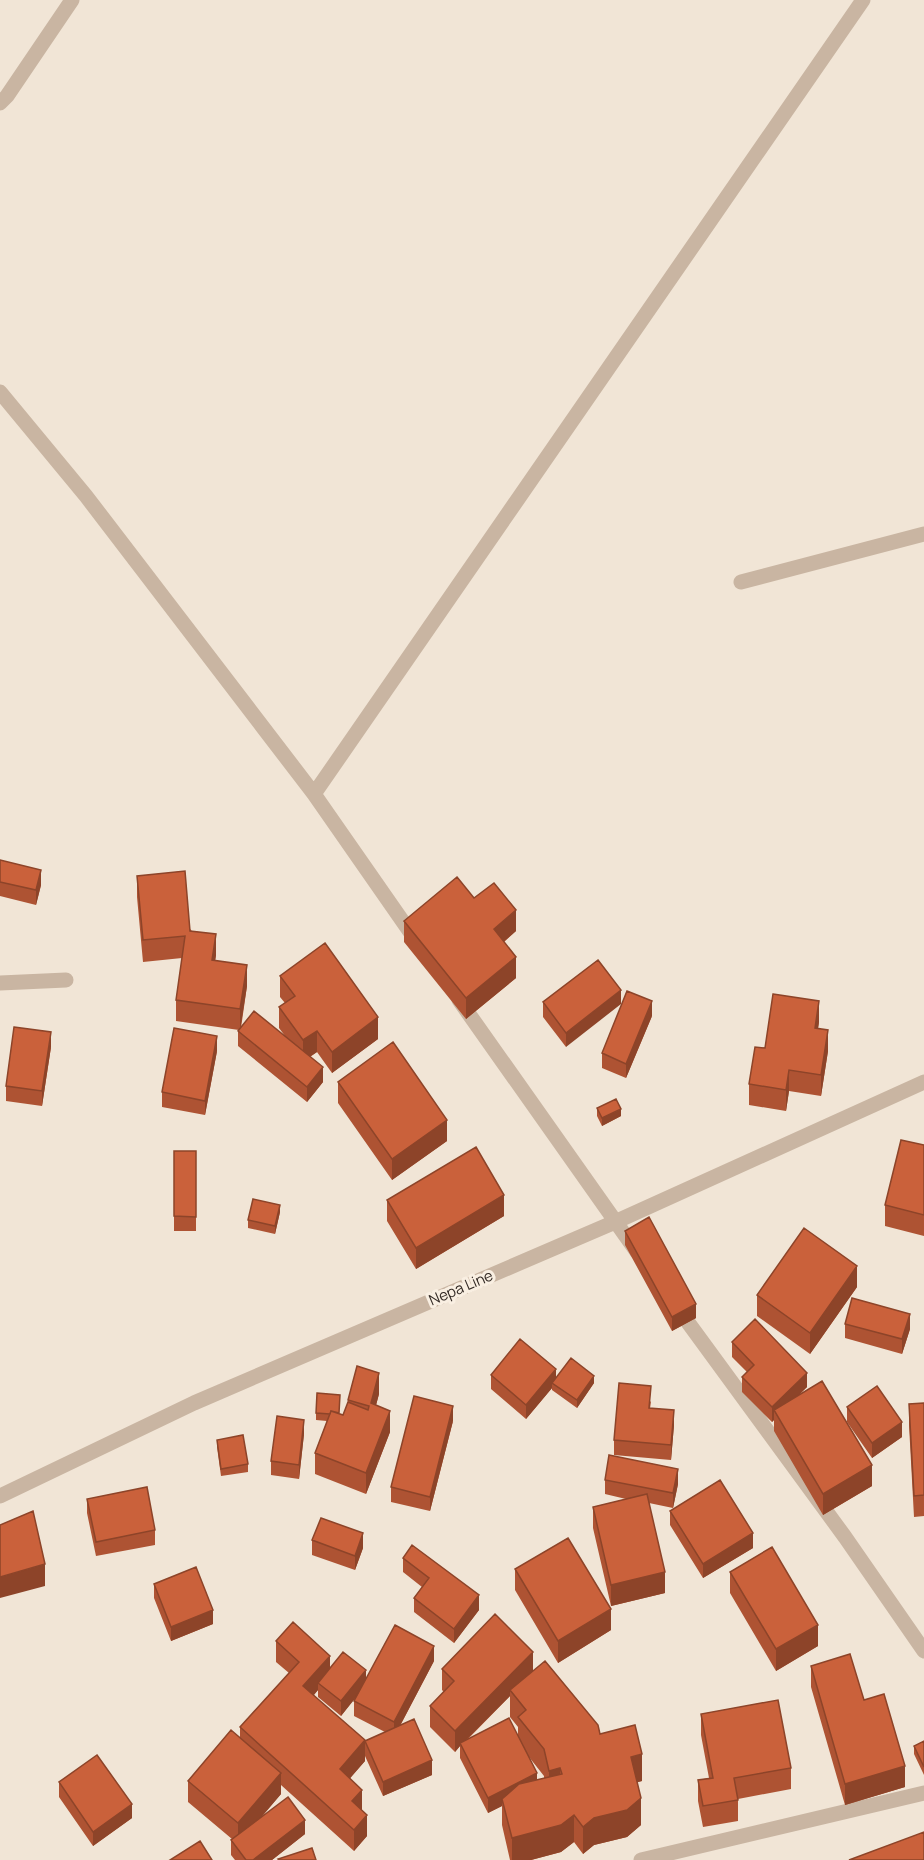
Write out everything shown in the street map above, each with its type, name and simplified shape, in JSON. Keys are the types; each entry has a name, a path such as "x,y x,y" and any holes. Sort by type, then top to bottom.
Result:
{"street":[{"path":"0,104 8,96 72,0"},
{"path":"314,794 862,0"},
{"path":"0,392 86,496 314,794 424,950"},
{"path":"741,582 924,534"},
{"path":"0,983 66,980"},
{"path":"451,989 642,1260"},
{"name":"Nepa Line","path":"0,1496 194,1404 615,1222 924,1082"},
{"path":"670,1298 845,1537 924,1651"},
{"path":"641,1860 924,1793"}],"building":[{"path":"0,860 41,870 36,890 0,882"},
{"path":"185,871 190,931 216,934 212,960 247,965 240,1009 176,1000 185,936 143,940 137,876"},
{"path":"457,877 474,898 494,883 516,910 494,929 516,957 466,998 404,921"},
{"path":"325,943 378,1017 332,1052 317,1031 303,1040 279,1007 295,996 280,976"},
{"path":"598,960 621,990 566,1033 543,1002"},
{"path":"627,991 652,1001 626,1064 602,1053"},
{"path":"773,994 819,1001 815,1028 828,1030 821,1075 789,1070 786,1090 749,1084 755,1047 765,1048"},
{"path":"254,1011 323,1067 307,1087 238,1031"},
{"path":"14,1027 51,1032 42,1091 6,1086"},
{"path":"174,1028 217,1036 205,1101 162,1092"},
{"path":"393,1042 447,1120 392,1159 338,1082"},
{"path":"616,1099 621,1109 602,1118 597,1108"},
{"path":"901,1140 924,1145 924,1215 885,1205"},
{"path":"476,1147 504,1195 416,1248 387,1200"},
{"path":"174,1151 196,1151 196,1217 174,1216"},
{"path":"253,1199 280,1205 275,1226 248,1220"},
{"path":"649,1217 696,1304 672,1317 625,1231"},
{"path":"804,1228 857,1266 810,1333 757,1295"},
{"path":"852,1298 910,1314 902,1339 845,1324"},
{"path":"755,1319 807,1373 772,1407 742,1377 754,1365 732,1342"},
{"path":"520,1339 556,1369 526,1405 491,1375"},
{"path":"571,1358 594,1376 577,1400 552,1383"},
{"path":"357,1366 379,1373 371,1403 390,1411 366,1473 315,1453 331,1411 343,1415 348,1402 368,1410 369,1406 348,1400"},
{"path":"822,1381 872,1465 823,1494 774,1410"},
{"path":"619,1383 651,1386 649,1408 674,1410 671,1445 614,1440"},
{"path":"877,1386 902,1422 872,1443 847,1407"},
{"path":"317,1393 340,1395 339,1413 331,1411 330,1414 316,1413"},
{"path":"414,1396 453,1406 430,1497 391,1487"},
{"path":"924,1403 924,1495 914,1496 909,1404"},
{"path":"277,1416 304,1420 299,1465 271,1461"},
{"path":"243,1435 248,1464 221,1469 217,1440"},
{"path":"609,1455 678,1469 673,1493 605,1480"},
{"path":"720,1480 753,1533 703,1564 670,1511"},
{"path":"147,1487 155,1530 96,1542 87,1499"},
{"path":"647,1494 665,1572 611,1585 593,1507"},
{"path":"33,1511 45,1564 0,1577 0,1525"},
{"path":"321,1518 363,1533 355,1556 312,1540"},
{"path":"568,1538 611,1609 558,1641 515,1569"},
{"path":"412,1545 479,1595 454,1629 414,1598 429,1578 403,1558"},
{"path":"772,1547 818,1625 776,1649 730,1572"},
{"path":"196,1567 213,1610 171,1627 154,1584"},
{"path":"495,1614 533,1652 455,1731 430,1706 454,1681 442,1669"},
{"path":"293,1622 330,1656 303,1686 365,1740 340,1769 362,1790 352,1801 367,1815 354,1830 240,1727 299,1662 276,1641"},
{"path":"395,1625 434,1646 394,1722 354,1701"},
{"path":"343,1652 366,1670 341,1701 318,1683"},
{"path":"850,1654 864,1700 884,1694 905,1766 845,1784 811,1666"},
{"path":"545,1661 598,1725 600,1734 635,1725 642,1754 631,1757 641,1798 627,1810 594,1818 583,1827 574,1815 561,1825 512,1838 502,1799 519,1784 562,1774 560,1768 549,1771 544,1749 518,1717 526,1710 510,1690"},
{"path":"778,1700 791,1768 734,1778 738,1800 703,1806 698,1780 713,1778 701,1714"},
{"path":"509,1718 537,1773 488,1798 460,1743"},
{"path":"414,1719 432,1760 383,1782 365,1741"},
{"path":"231,1730 281,1773 238,1823 188,1781"},
{"path":"924,1741 924,1767 914,1746"},
{"path":"97,1755 132,1804 93,1832 59,1782"},
{"path":"288,1797 305,1820 253,1860 246,1860 231,1840"},
{"path":"924,1832 924,1860 849,1860"},
{"path":"200,1841 212,1860 170,1860"},
{"path":"312,1848 316,1860 278,1859"}]}
